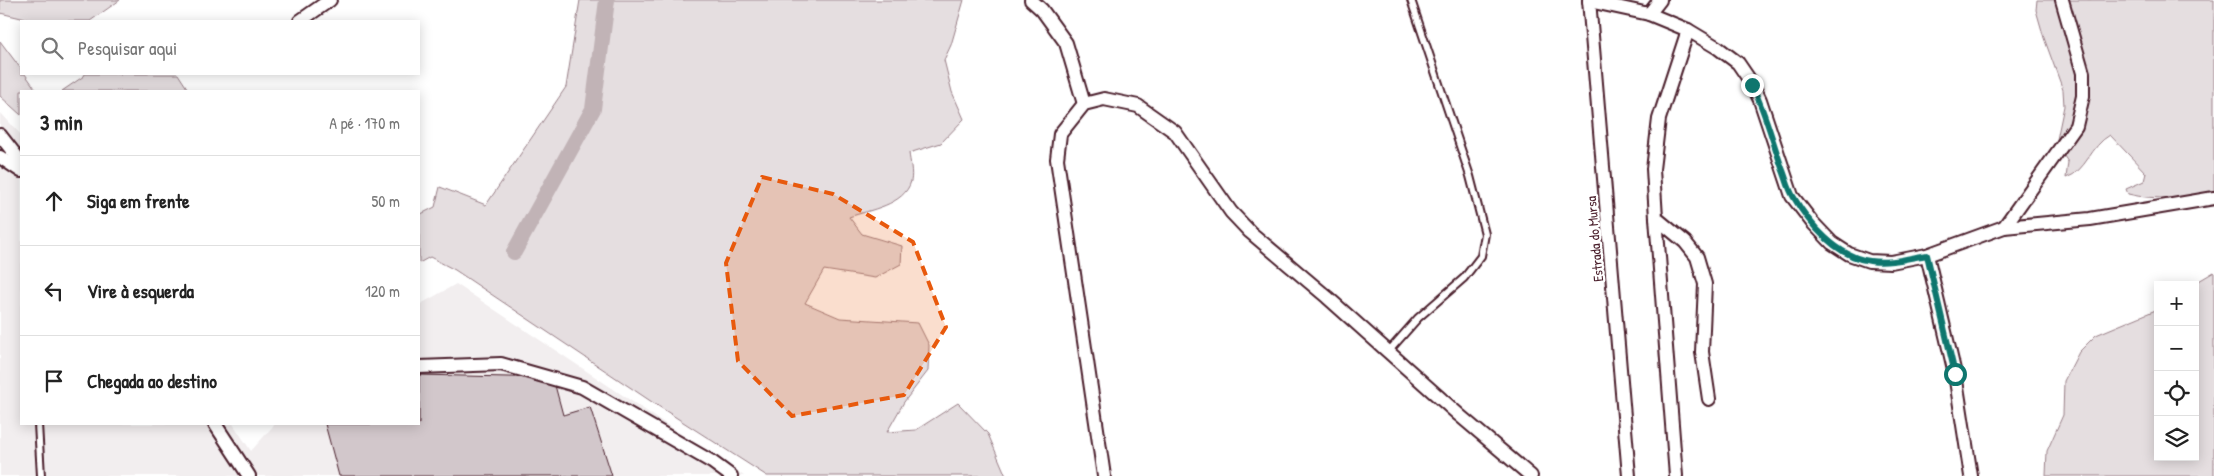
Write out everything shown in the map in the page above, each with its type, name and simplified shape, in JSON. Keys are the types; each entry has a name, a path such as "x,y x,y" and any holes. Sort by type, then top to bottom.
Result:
{"street":[{"path":"301,20 330,0"},
{"path":"1031,0 1042,10 1066,43 1084,104"},
{"path":"1649,14 1660,0"},
{"path":"2004,227 2076,126 2083,96 2083,73 2062,0"},
{"path":"1589,1 1649,14 1688,30 1718,48 1738,63 1752,85 1764,112 1792,196 1812,222 1832,243 1849,254 1869,261 1891,262 1927,255 2004,227 2090,219 2214,198"},
{"name":"Estrada do Mursa","path":"1589,1 1629,476"},
{"path":"1676,476 1653,169 1659,119 1688,30"},
{"path":"1104,476 1057,159 1060,134 1084,104 1104,99 1138,106 1175,132 1231,212 1250,232 1328,297 1459,415 1532,476"},
{"path":"0,135 20,161"},
{"path":"0,157 20,170"},
{"path":"1656,218 1686,242 1697,257 1700,266 1705,284 1702,352 1709,400"},
{"path":"1927,255 1955,374 1971,476"},
{"path":"420,367 501,364 582,387 712,462 731,476"},
{"path":"216,425 246,475"}],"lane":[{"path":"1388,352 1418,318 1464,278 1481,256 1485,234 1470,176 1411,0"},
{"path":"38,425 41,476"}],"highlighted area":[{"path":"762,177 833,194 913,242 946,327 904,395 792,416 738,361 726,263"}],"shaded area":[{"path":"0,0 120,0 91,20 30,20 0,13"},
{"path":"580,0 964,0 951,45 944,60 952,92 964,119 941,143 909,153 912,171 911,181 902,196 876,209 849,217 862,234 902,246 901,264 875,278 824,270 805,303 840,318 918,323 929,345 928,371 904,402 887,432 916,430 958,403 988,434 1006,476 767,476 652,402 455,270 430,257 420,262 420,214 435,207 440,187 486,205 566,87"},
{"path":"2037,0 2214,0 2214,204 2193,199 2128,194 2126,189 2144,181 2146,173 2110,135 2098,145 2079,170 2066,178 2068,162 2056,144 2064,106 2063,90 2044,38 2036,10"},
{"path":"0,41 20,68 20,75 26,75 36,90 20,90 20,114 0,96"},
{"path":"179,75 188,90 63,90 84,76"},
{"path":"0,112 20,134 20,425 234,425 251,451 274,425 420,425 420,304 456,284 744,476 0,476"},
{"path":"2214,272 2214,476 2046,476 2047,451 2063,415 2064,381 2079,352 2096,335 2154,311 2154,461 2199,461 2199,281"}],"building":[{"path":"420,375 553,378 563,415 590,407 612,476 339,476 325,425 420,425"}],"waterway":[{"path":"514,252 593,109 607,0"}],"route":[{"path":"1752,85 1760,100 1792,196 1812,222 1832,243 1849,254 1869,261 1891,262 1927,255 1955,374"}]}
